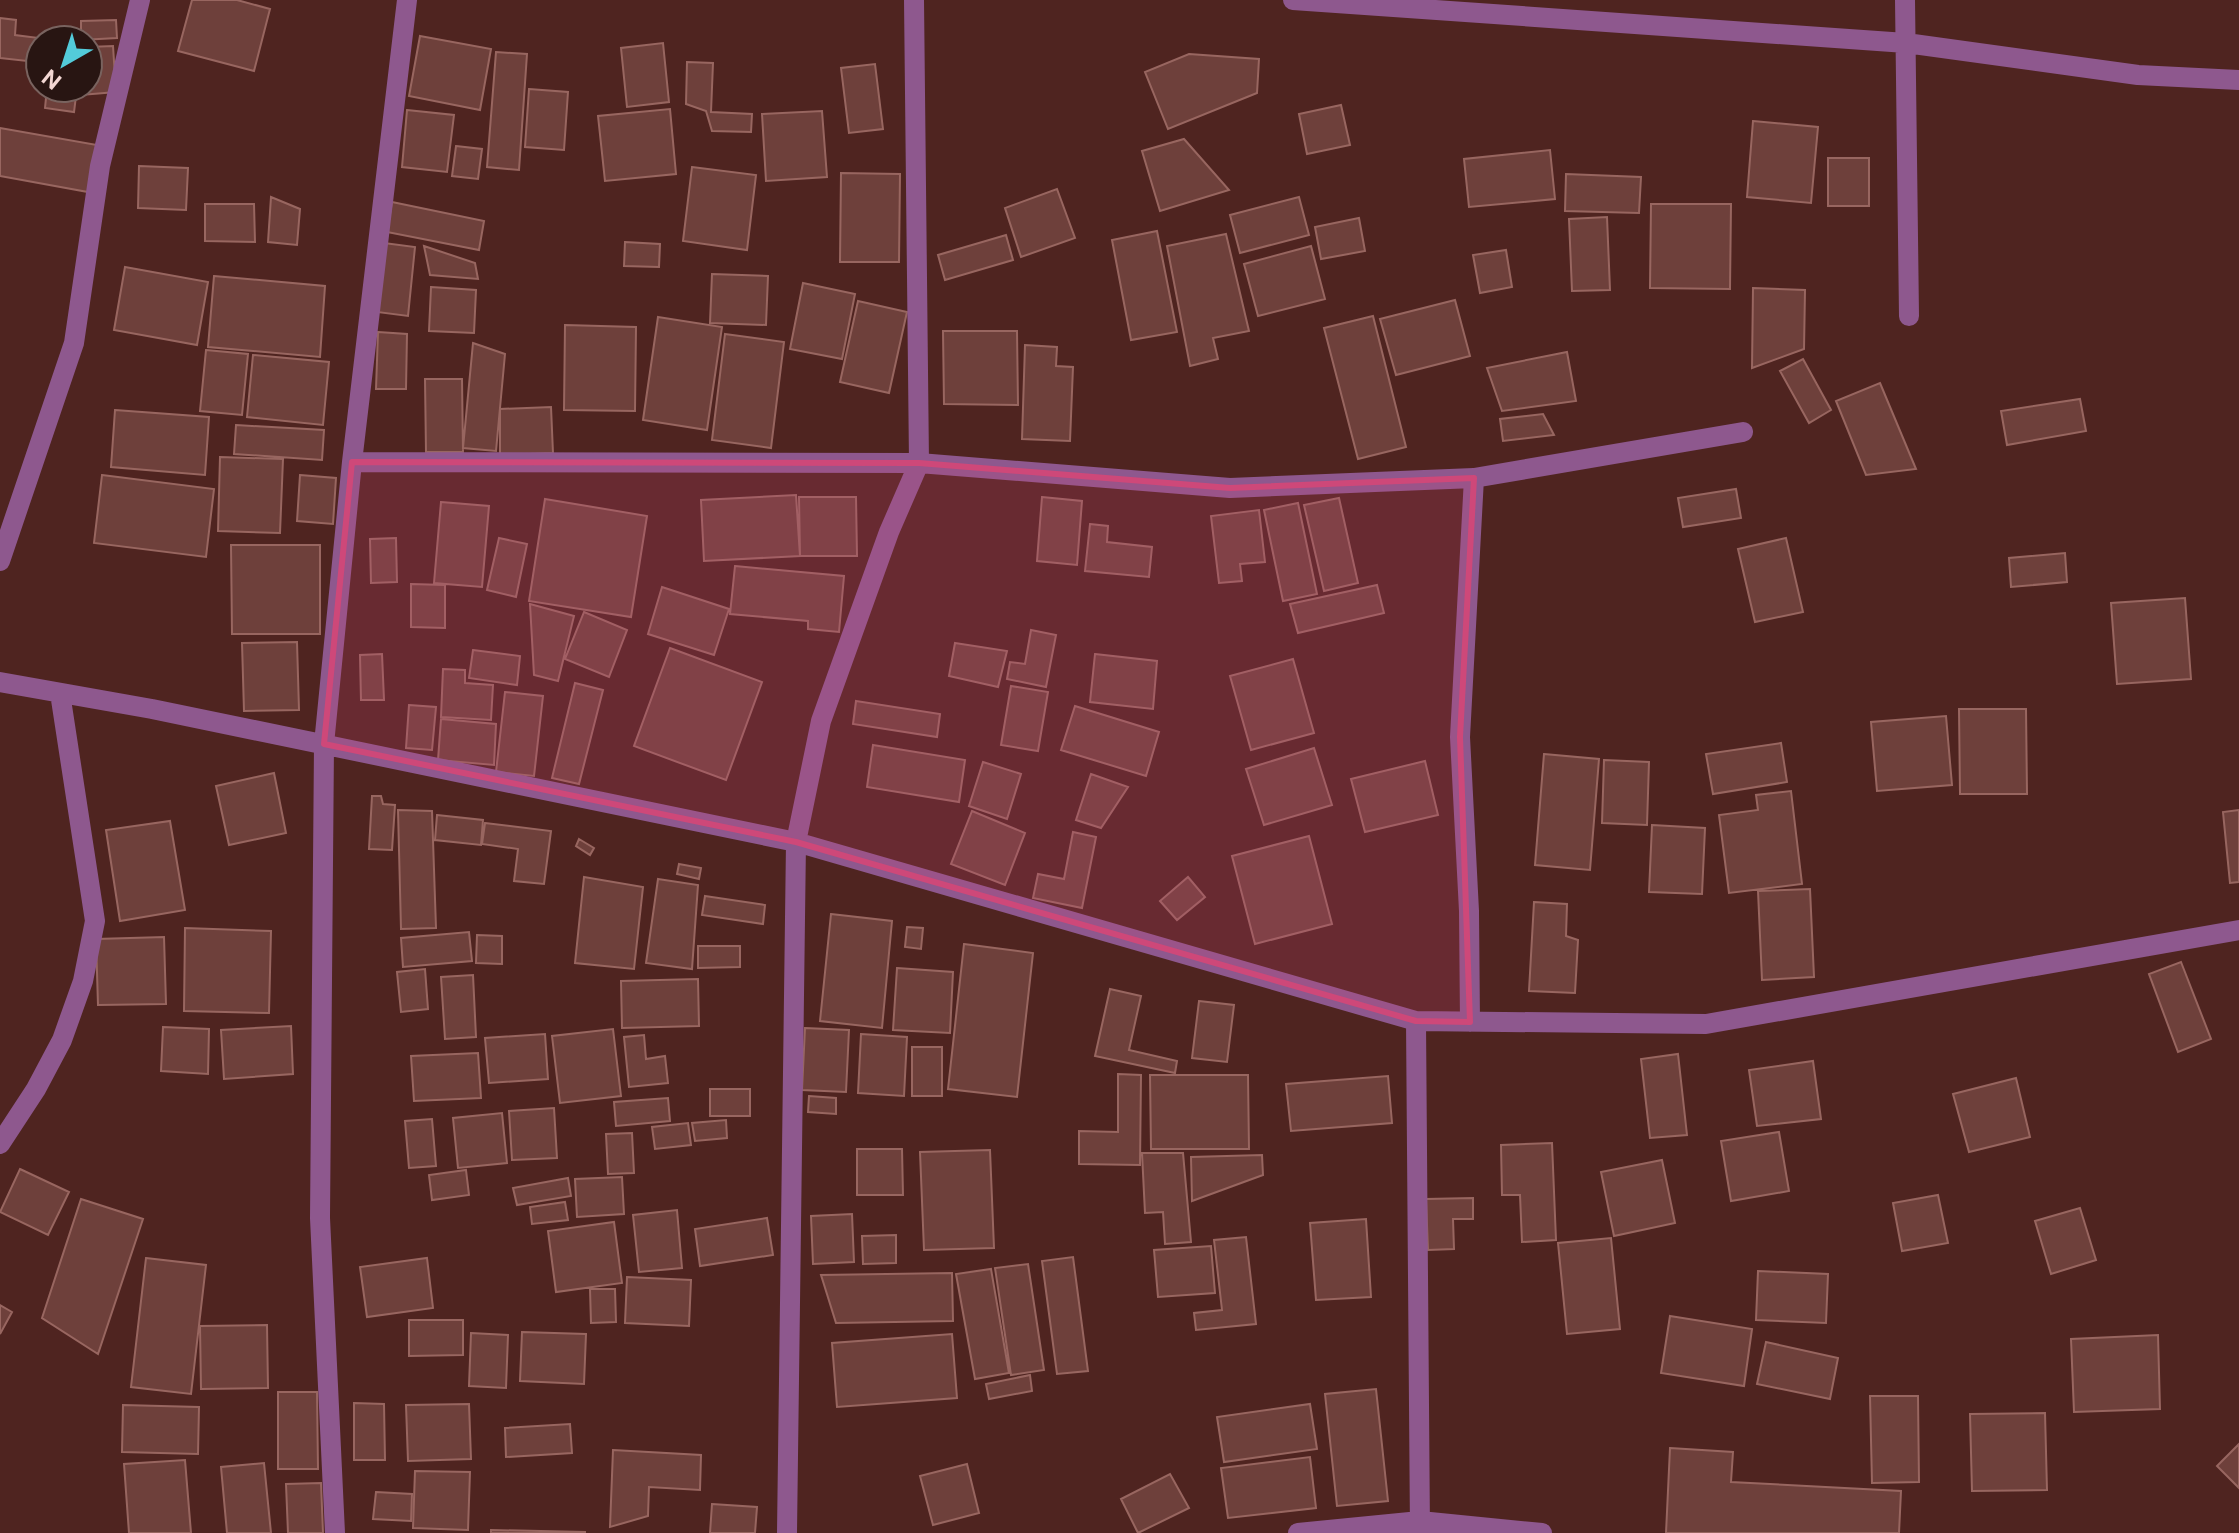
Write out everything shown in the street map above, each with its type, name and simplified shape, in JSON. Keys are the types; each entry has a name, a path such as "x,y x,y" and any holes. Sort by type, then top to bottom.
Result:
{"street":[{"path":"0,561 74,343 100,166 140,0"},
{"path":"335,1533 320,1218 324,744 352,462 407,0"},
{"path":"787,1533 796,842 821,721 889,532 919,463 914,0"},
{"path":"1293,0 1906,43 2138,75 2239,80"},
{"path":"1905,0 1909,316"},
{"path":"352,462 919,463 1230,488 1474,478 1743,432"},
{"path":"1470,1022 1469,911 1460,737 1474,478"},
{"path":"0,682 324,744 796,842 1416,1021 1706,1024 2239,930"},
{"path":"0,1144 36,1089 62,1040 83,981 95,921 60,693"},
{"path":"1416,1021 1420,1527"},
{"path":"1298,1533 1420,1527 1542,1533"}],"highlighted area":[{"path":"352,462 919,463 1230,488 1474,478 1460,737 1470,1022 1416,1021 796,842 324,744"}],"building":[{"path":"192,0 237,0 270,9 254,71 178,51"},
{"path":"0,18 16,20 15,35 24,36 24,61 0,58"},
{"path":"116,20 117,38 104,39 104,24 81,24 81,21"},
{"path":"420,36 491,49 480,110 409,96"},
{"path":"663,43 669,102 627,107 621,48"},
{"path":"104,46 113,46 116,92 104,93"},
{"path":"496,52 527,54 519,170 487,167"},
{"path":"1189,54 1259,59 1257,93 1168,129 1145,72"},
{"path":"687,62 713,63 711,112 752,114 751,132 712,131 706,111 686,104"},
{"path":"875,64 883,129 849,133 841,68"},
{"path":"529,89 568,92 564,150 525,147"},
{"path":"45,104 75,104 74,112 45,108"},
{"path":"1341,105 1350,145 1307,154 1299,114"},
{"path":"670,109 676,174 605,181 598,116"},
{"path":"407,110 454,115 447,172 402,167"},
{"path":"822,111 827,177 766,181 762,114"},
{"path":"1753,121 1818,127 1811,203 1747,197"},
{"path":"0,128 97,145 88,192 0,176"},
{"path":"1184,139 1229,190 1160,211 1142,151"},
{"path":"456,146 482,149 478,179 452,176"},
{"path":"1550,150 1555,199 1469,207 1464,159"},
{"path":"1828,158 1869,158 1869,206 1828,206"},
{"path":"139,166 188,168 186,210 138,208"},
{"path":"692,167 756,175 747,250 683,241"},
{"path":"841,173 900,174 899,262 840,262"},
{"path":"1566,174 1641,177 1639,213 1565,211"},
{"path":"1057,189 1075,238 1021,257 1005,208"},
{"path":"271,197 300,209 297,245 268,242"},
{"path":"1299,197 1309,235 1240,253 1230,215"},
{"path":"392,202 484,221 479,250 387,232"},
{"path":"205,204 254,204 255,242 205,241"},
{"path":"1651,204 1731,204 1730,289 1650,288"},
{"path":"1607,217 1610,290 1572,291 1569,219"},
{"path":"1359,218 1365,251 1321,259 1315,227"},
{"path":"1157,231 1177,332 1131,340 1112,240"},
{"path":"1226,234 1249,331 1213,338 1218,359 1190,366 1167,246"},
{"path":"1006,235 1013,260 945,280 938,255"},
{"path":"625,242 660,244 659,267 624,266"},
{"path":"384,243 415,247 408,316 377,312"},
{"path":"424,246 475,263 478,279 430,275"},
{"path":"1311,246 1325,299 1258,316 1244,264"},
{"path":"1506,250 1512,287 1480,293 1473,255"},
{"path":"125,267 208,282 197,345 114,330"},
{"path":"712,274 768,276 766,325 710,323"},
{"path":"214,276 325,286 320,357 208,347"},
{"path":"803,283 855,294 842,359 790,349"},
{"path":"431,287 476,290 474,333 429,331"},
{"path":"1753,288 1805,290 1804,349 1752,368"},
{"path":"1455,300 1470,356 1396,375 1380,319"},
{"path":"858,301 907,312 889,393 840,382"},
{"path":"1373,316 1406,447 1358,459 1324,328"},
{"path":"658,317 722,327 707,430 643,420"},
{"path":"565,325 636,327 635,411 564,410"},
{"path":"943,331 1017,331 1018,405 944,404"},
{"path":"378,332 407,334 406,389 376,389"},
{"path":"725,334 784,342 771,448 712,440"},
{"path":"473,343 505,354 496,451 463,448"},
{"path":"1025,345 1057,347 1056,366 1073,367 1070,441 1022,439"},
{"path":"206,350 248,354 242,415 200,411"},
{"path":"1567,352 1576,401 1502,411 1487,368"},
{"path":"253,355 329,362 323,425 247,417"},
{"path":"1803,359 1831,410 1809,423 1780,371"},
{"path":"425,379 462,379 463,452 426,452"},
{"path":"1880,383 1916,469 1866,475 1836,401"},
{"path":"2080,399 2086,431 2007,445 2001,411"},
{"path":"551,407 553,453 500,455 500,409"},
{"path":"115,410 209,417 205,475 111,467"},
{"path":"1543,414 1554,435 1503,441 1500,419"},
{"path":"236,425 324,430 322,460 234,454"},
{"path":"220,457 283,459 280,533 218,531"},
{"path":"102,475 214,489 206,557 94,543"},
{"path":"300,475 336,478 333,524 297,521"},
{"path":"1736,489 1741,518 1683,527 1678,498"},
{"path":"796,495 800,556 704,561 701,500"},
{"path":"799,497 856,497 857,556 800,556"},
{"path":"1042,497 1082,501 1077,565 1037,561"},
{"path":"1339,498 1358,583 1324,591 1304,505"},
{"path":"545,499 647,516 631,617 529,601"},
{"path":"441,502 489,506 482,587 434,583"},
{"path":"1298,503 1317,594 1283,601 1264,510"},
{"path":"1259,510 1265,562 1240,564 1242,581 1219,583 1211,516"},
{"path":"1090,524 1108,526 1107,542 1152,547 1149,577 1085,571"},
{"path":"396,538 397,582 371,583 370,539"},
{"path":"499,538 527,544 516,597 487,590"},
{"path":"1786,538 1803,612 1755,622 1738,549"},
{"path":"231,545 320,545 320,634 232,634"},
{"path":"2065,553 2067,582 2011,587 2009,558"},
{"path":"735,566 844,576 839,632 808,629 808,621 730,614"},
{"path":"411,584 445,585 445,628 411,627"},
{"path":"1377,585 1384,613 1298,633 1290,604"},
{"path":"662,587 729,609 714,655 648,634"},
{"path":"2185,598 2191,679 2117,684 2111,603"},
{"path":"530,604 574,616 558,681 534,675"},
{"path":"584,612 627,630 609,677 565,659"},
{"path":"1031,630 1056,635 1046,687 1007,679 1010,662 1025,664"},
{"path":"297,642 299,710 244,711 242,643"},
{"path":"955,643 1007,651 998,687 949,676"},
{"path":"670,648 762,682 726,780 634,746"},
{"path":"473,650 520,656 517,685 469,678"},
{"path":"382,654 384,700 361,700 360,655"},
{"path":"1095,654 1157,661 1153,709 1090,702"},
{"path":"1293,659 1314,733 1251,750 1230,676"},
{"path":"443,669 465,670 465,683 493,685 491,720 441,717"},
{"path":"575,683 603,690 579,784 552,778"},
{"path":"1011,686 1048,692 1038,751 1001,745"},
{"path":"505,692 543,696 534,776 496,772"},
{"path":"856,701 940,714 937,737 853,724"},
{"path":"409,705 436,707 432,750 406,748"},
{"path":"1075,706 1159,732 1146,776 1061,750"},
{"path":"1959,709 2026,709 2027,794 1960,794"},
{"path":"1946,716 1952,785 1877,791 1871,722"},
{"path":"441,719 496,724 494,765 438,760"},
{"path":"1781,743 1787,782 1713,794 1706,754"},
{"path":"873,745 965,760 959,802 867,787"},
{"path":"1314,748 1332,805 1264,825 1246,769"},
{"path":"1544,754 1599,759 1590,870 1535,865"},
{"path":"1604,760 1649,762 1647,825 1602,823"},
{"path":"1425,761 1438,815 1365,832 1351,779"},
{"path":"983,762 1021,774 1007,819 969,806"},
{"path":"274,773 286,833 229,845 216,786"},
{"path":"1091,774 1128,787 1101,828 1076,820"},
{"path":"1791,791 1802,884 1729,893 1719,815 1758,810 1756,795"},
{"path":"372,796 381,796 383,804 395,805 392,850 369,849"},
{"path":"398,810 432,811 436,928 401,929"},
{"path":"2239,810 2239,882 2230,883 2223,812"},
{"path":"972,811 1025,833 1005,885 951,864"},
{"path":"437,815 483,820 481,845 435,840"},
{"path":"170,821 185,910 120,921 106,830"},
{"path":"485,823 551,831 544,884 514,881 518,849 482,844"},
{"path":"1652,825 1705,828 1702,894 1649,892"},
{"path":"1073,832 1096,837 1082,908 1033,898 1038,874 1064,879"},
{"path":"1309,836 1332,924 1255,944 1232,856"},
{"path":"579,839 594,848 590,855 576,846"},
{"path":"679,864 701,868 699,879 677,874"},
{"path":"584,877 643,887 634,969 575,963"},
{"path":"1188,877 1205,897 1177,920 1160,901"},
{"path":"658,879 698,885 692,969 646,963"},
{"path":"1810,889 1814,977 1762,980 1758,891"},
{"path":"705,896 765,905 763,924 702,915"},
{"path":"1534,902 1567,904 1566,936 1578,940 1575,993 1529,991"},
{"path":"831,914 892,921 882,1028 820,1021"},
{"path":"907,927 923,928 921,949 905,947"},
{"path":"185,928 271,931 269,1013 184,1011"},
{"path":"469,932 472,961 403,967 401,938"},
{"path":"477,935 502,936 502,964 476,963"},
{"path":"164,937 166,1004 98,1005 96,939"},
{"path":"964,944 1033,953 1017,1097 948,1089"},
{"path":"698,946 740,946 740,967 698,968"},
{"path":"2181,962 2211,1039 2178,1052 2149,974"},
{"path":"897,968 953,972 950,1033 893,1030"},
{"path":"425,969 428,1009 401,1012 397,972"},
{"path":"473,975 476,1037 445,1039 441,977"},
{"path":"698,979 699,1026 622,1028 621,981"},
{"path":"1110,989 1141,996 1129,1050 1177,1061 1175,1073 1095,1056"},
{"path":"1199,1001 1234,1005 1227,1062 1192,1058"},
{"path":"291,1026 293,1074 224,1079 221,1030"},
{"path":"163,1027 209,1029 208,1074 161,1071"},
{"path":"805,1028 849,1030 846,1092 802,1090"},
{"path":"613,1029 621,1096 560,1103 552,1036"},
{"path":"545,1034 548,1079 489,1083 485,1038"},
{"path":"861,1034 907,1037 904,1096 858,1093"},
{"path":"644,1035 646,1059 665,1056 668,1083 629,1087 624,1037"},
{"path":"912,1047 942,1047 942,1096 912,1096"},
{"path":"478,1053 481,1098 414,1101 411,1056"},
{"path":"1678,1054 1687,1135 1650,1138 1641,1059"},
{"path":"1813,1061 1821,1119 1757,1126 1749,1070"},
{"path":"1118,1074 1141,1075 1140,1165 1079,1164 1079,1131 1118,1132"},
{"path":"1150,1075 1248,1075 1249,1149 1151,1149"},
{"path":"1388,1076 1392,1123 1291,1131 1286,1084"},
{"path":"2016,1078 2030,1137 1969,1152 1953,1094"},
{"path":"710,1089 750,1089 750,1116 710,1116"},
{"path":"809,1096 836,1098 836,1114 808,1112"},
{"path":"668,1098 670,1121 616,1126 614,1102"},
{"path":"554,1108 557,1158 512,1160 509,1111"},
{"path":"502,1113 507,1163 458,1168 453,1118"},
{"path":"432,1119 436,1166 409,1168 405,1121"},
{"path":"726,1120 727,1138 695,1141 692,1123"},
{"path":"688,1123 691,1145 655,1149 652,1127"},
{"path":"1779,1132 1789,1191 1731,1201 1721,1141"},
{"path":"632,1133 634,1173 608,1174 606,1134"},
{"path":"1552,1143 1556,1240 1522,1242 1520,1195 1502,1195 1501,1145"},
{"path":"857,1149 902,1149 903,1195 857,1195"},
{"path":"990,1150 994,1248 924,1250 920,1152"},
{"path":"1142,1153 1183,1153 1191,1242 1165,1244 1163,1212 1145,1213"},
{"path":"1262,1155 1263,1175 1192,1201 1191,1157"},
{"path":"1662,1160 1675,1223 1614,1236 1601,1172"},
{"path":"20,1169 69,1192 48,1235 0,1212"},
{"path":"466,1170 469,1195 432,1200 429,1175"},
{"path":"622,1177 624,1214 577,1217 575,1179"},
{"path":"568,1178 571,1196 517,1205 513,1188"},
{"path":"1938,1195 1948,1243 1902,1251 1893,1203"},
{"path":"1473,1198 1473,1219 1453,1219 1454,1249 1428,1250 1426,1199"},
{"path":"81,1199 143,1219 98,1354 42,1318"},
{"path":"565,1202 568,1220 532,1224 530,1207"},
{"path":"2080,1208 2096,1260 2051,1274 2035,1221"},
{"path":"677,1210 682,1268 639,1272 633,1215"},
{"path":"852,1214 854,1262 813,1264 811,1216"},
{"path":"767,1218 773,1255 700,1266 695,1229"},
{"path":"1366,1219 1371,1297 1316,1300 1310,1223"},
{"path":"614,1222 622,1283 556,1292 548,1231"},
{"path":"896,1235 896,1263 863,1264 862,1236"},
{"path":"1246,1237 1256,1324 1196,1330 1194,1313 1222,1310 1214,1240"},
{"path":"1611,1238 1620,1329 1567,1334 1558,1243"},
{"path":"1211,1246 1215,1293 1158,1297 1154,1250"},
{"path":"1073,1257 1088,1371 1057,1374 1042,1261"},
{"path":"146,1258 206,1265 191,1394 131,1387"},
{"path":"427,1258 433,1308 367,1317 360,1267"},
{"path":"1028,1264 1044,1370 1011,1375 995,1268"},
{"path":"991,1269 1009,1373 975,1379 956,1274"},
{"path":"1758,1271 1828,1274 1826,1323 1756,1320"},
{"path":"952,1273 953,1321 836,1323 821,1275"},
{"path":"627,1277 691,1280 689,1326 625,1323"},
{"path":"590,1289 615,1289 616,1322 591,1323"},
{"path":"0,1305 12,1312 0,1334"},
{"path":"1670,1316 1752,1329 1744,1386 1661,1373"},
{"path":"409,1320 463,1320 463,1355 409,1356"},
{"path":"267,1325 268,1388 201,1389 200,1326"},
{"path":"522,1332 586,1334 584,1384 520,1381"},
{"path":"471,1333 508,1335 506,1388 469,1386"},
{"path":"952,1334 957,1398 837,1407 832,1343"},
{"path":"2158,1335 2160,1409 2074,1412 2071,1339"},
{"path":"1766,1342 1838,1358 1830,1399 1757,1384"},
{"path":"1030,1375 1032,1391 989,1399 986,1384"},
{"path":"1376,1389 1388,1501 1337,1506 1325,1394"},
{"path":"278,1392 317,1392 318,1469 278,1469"},
{"path":"1870,1396 1918,1396 1919,1482 1872,1483"},
{"path":"354,1403 384,1404 385,1460 354,1460"},
{"path":"469,1404 471,1459 408,1461 406,1405"},
{"path":"1310,1404 1317,1449 1224,1462 1217,1417"},
{"path":"123,1405 199,1407 198,1454 122,1452"},
{"path":"2045,1413 2047,1490 1972,1491 1970,1414"},
{"path":"570,1424 572,1453 506,1457 505,1428"},
{"path":"2239,1444 2239,1488 2217,1466"},
{"path":"1670,1448 1733,1452 1731,1482 1901,1491 1899,1533 1666,1533"},
{"path":"613,1450 701,1455 700,1490 649,1487 648,1516 610,1527"},
{"path":"1310,1457 1316,1508 1228,1518 1221,1468"},
{"path":"185,1460 191,1533 129,1533 124,1464"},
{"path":"264,1463 271,1533 227,1533 221,1467"},
{"path":"967,1464 979,1513 933,1525 920,1476"},
{"path":"415,1471 470,1472 468,1530 413,1528"},
{"path":"1170,1474 1189,1508 1138,1533 1121,1499"},
{"path":"321,1483 323,1533 288,1533 286,1484"},
{"path":"376,1492 412,1494 411,1521 373,1519"},
{"path":"712,1504 757,1507 755,1533 710,1533"},
{"path":"491,1530 585,1532 585,1533 491,1533"}]}
